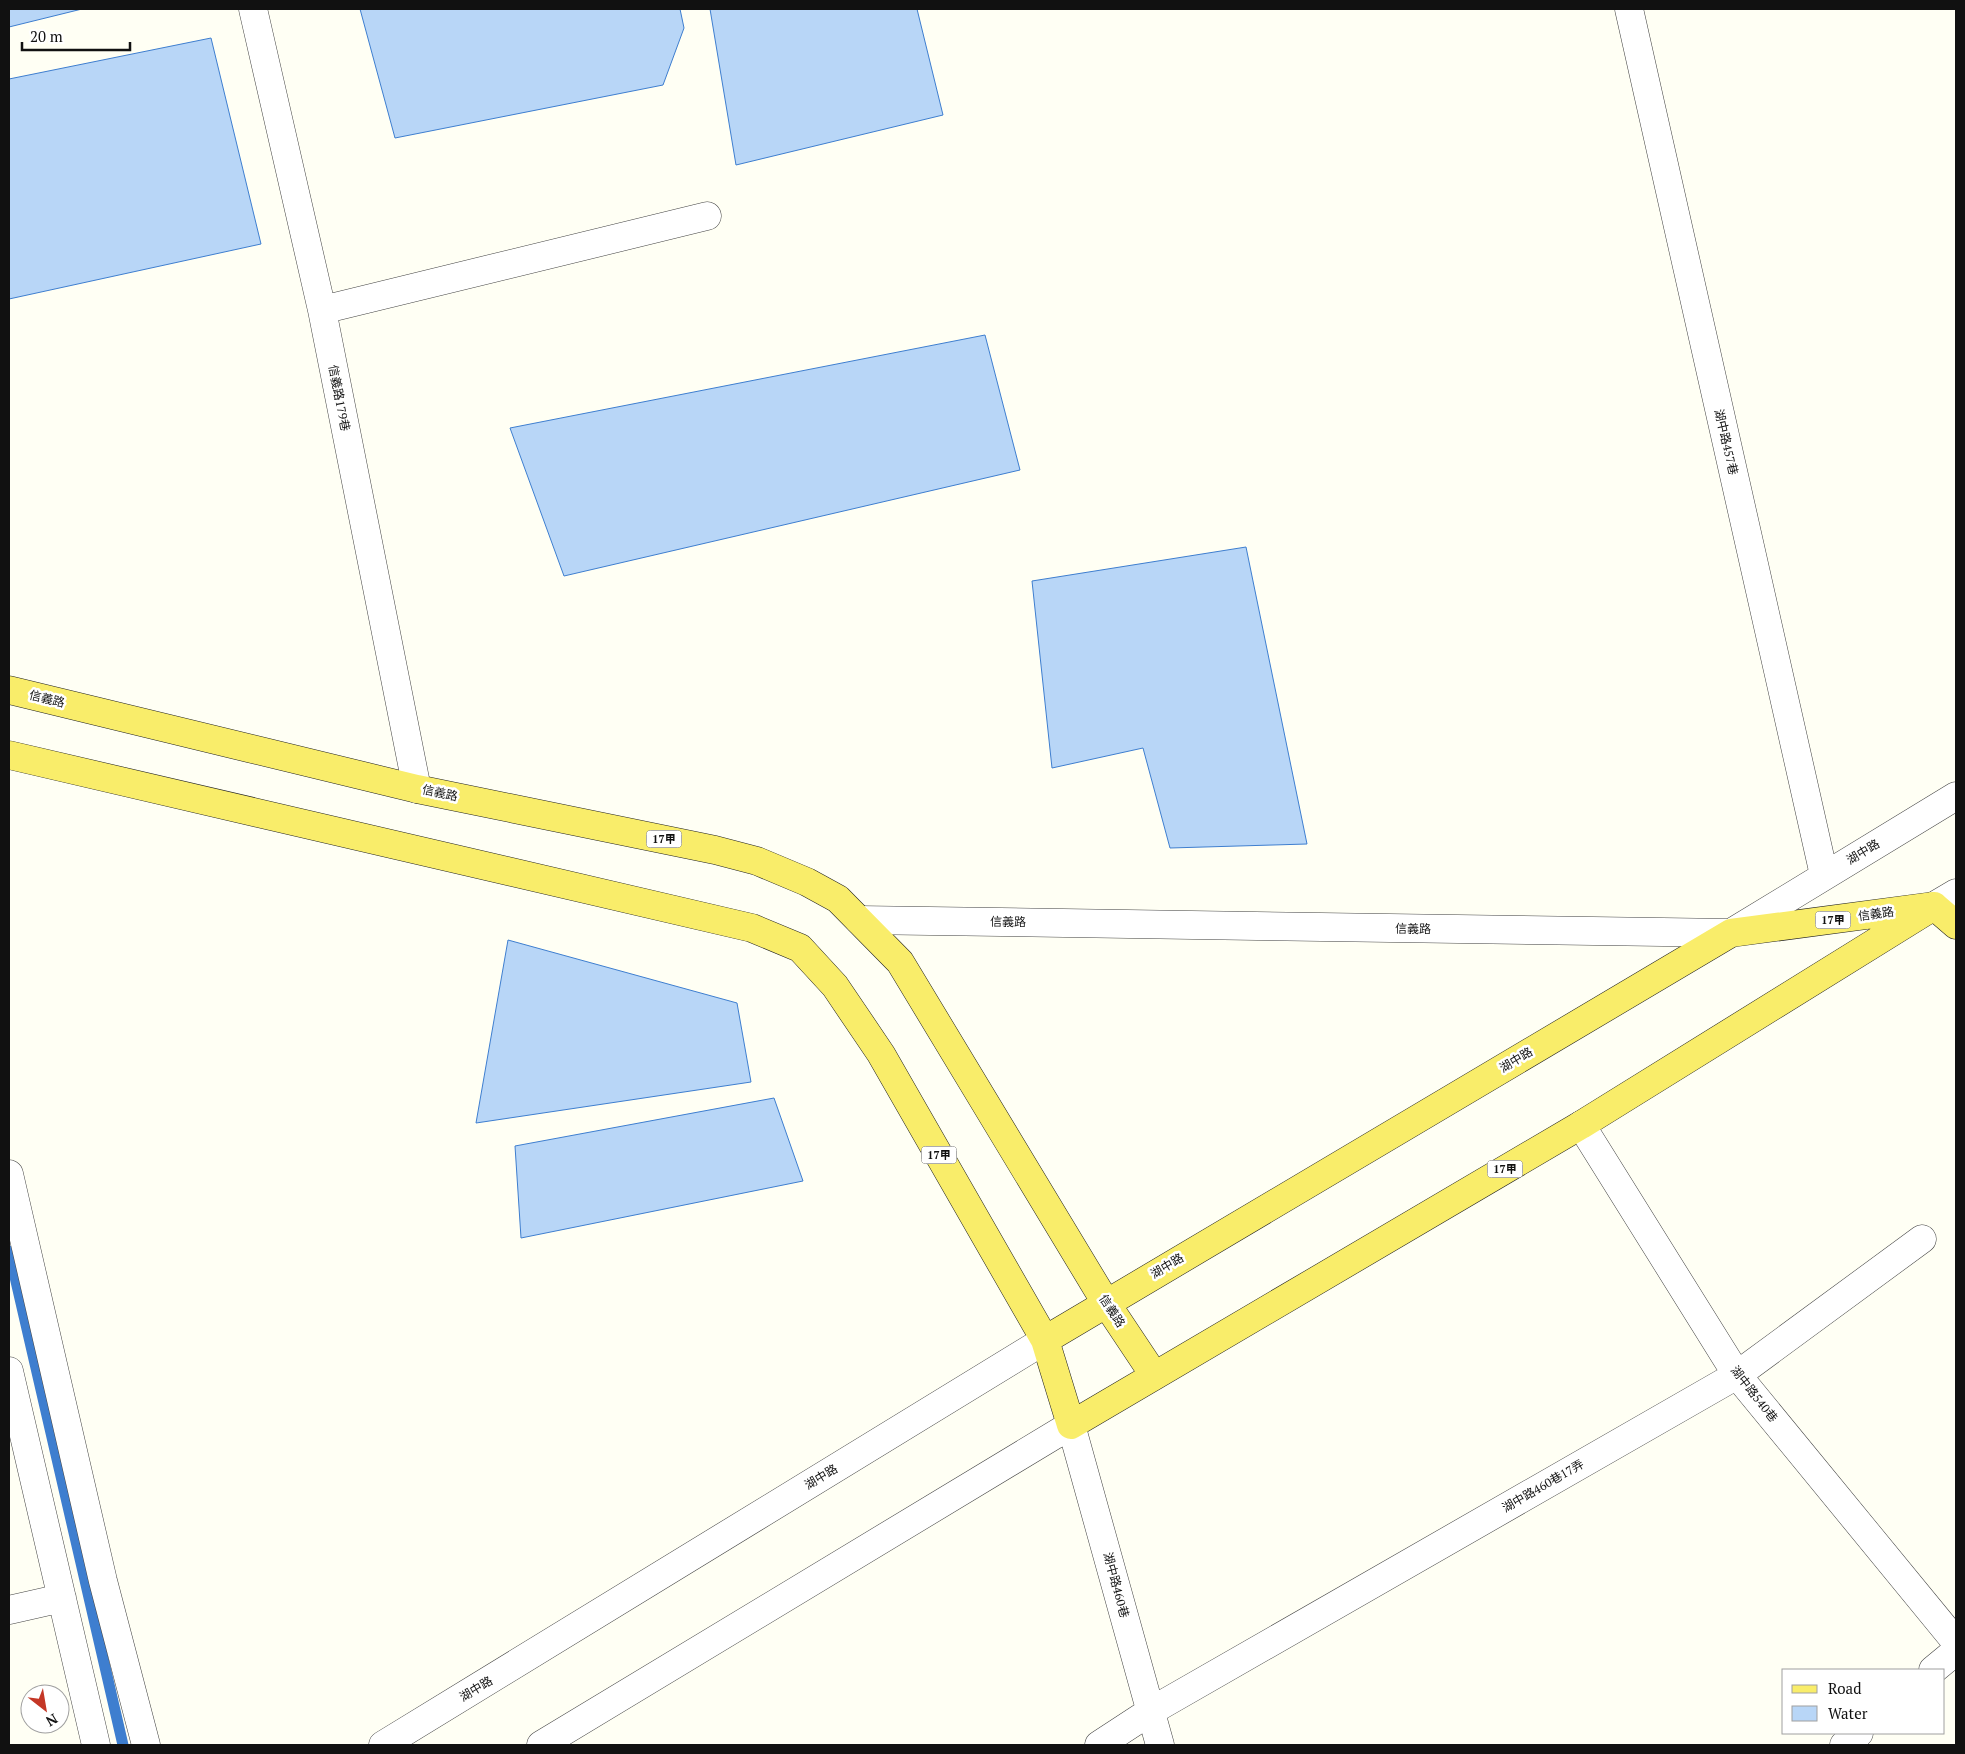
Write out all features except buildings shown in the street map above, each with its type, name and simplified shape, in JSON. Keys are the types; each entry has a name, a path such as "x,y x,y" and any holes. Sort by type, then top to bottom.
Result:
{"main road":[{"name":"信義路","path":"9,690 418,789 716,850 757,861 807,882 838,899 900,962 1106,1303 1154,1375"},
{"name":"17甲","path":"9,755 752,928 800,948 835,986 882,1054 1045,1340 1071,1425 1580,1124 1945,899"},
{"name":"信義路","path":"1731,934 1945,899"},
{"path":"1945,899 1956,926"},
{"name":"湖中路","path":"1045,1340 1731,934"}],"street":[{"name":"信義路179巷","path":"253,9 322,310 418,789"},
{"name":"湖中路457巷","path":"1628,9 1824,875"},
{"path":"322,310 707,216"},
{"name":"湖中路","path":"1731,934 1824,875 1956,796"},
{"name":"信義路","path":"860,920 1731,934"},
{"name":"湖中路540巷","path":"1580,1124 1737,1375 1956,1642"},
{"path":"9,1174 103,1581 146,1745"},
{"name":"湖中路460巷17弄","path":"1099,1745 1151,1711 1737,1375 1922,1239"},
{"name":"湖中路","path":"384,1745 1045,1340"},
{"path":"9,1372 96,1745"},
{"path":"541,1745 1071,1425"},
{"name":"湖中路460巷","path":"1071,1425 1160,1745"},
{"path":"9,1610 62,1598"},
{"path":"1935,1669 1956,1651"},
{"path":"1844,1745 1858,1734"}],"water":[{"path":"9,9 82,9 9,27"},
{"path":"360,9 680,9 684,28 663,85 395,138"},
{"path":"710,9 917,9 943,115 736,165"},
{"path":"211,38 261,244 9,299 9,79"},
{"path":"985,335 1020,470 564,576 510,428"},
{"path":"1246,547 1307,844 1170,848 1143,748 1052,768 1032,581"},
{"path":"508,940 737,1003 751,1082 476,1123"},
{"path":"774,1098 803,1181 521,1238 515,1146"}],"waterway":[{"path":"9,1251 123,1745"}]}
